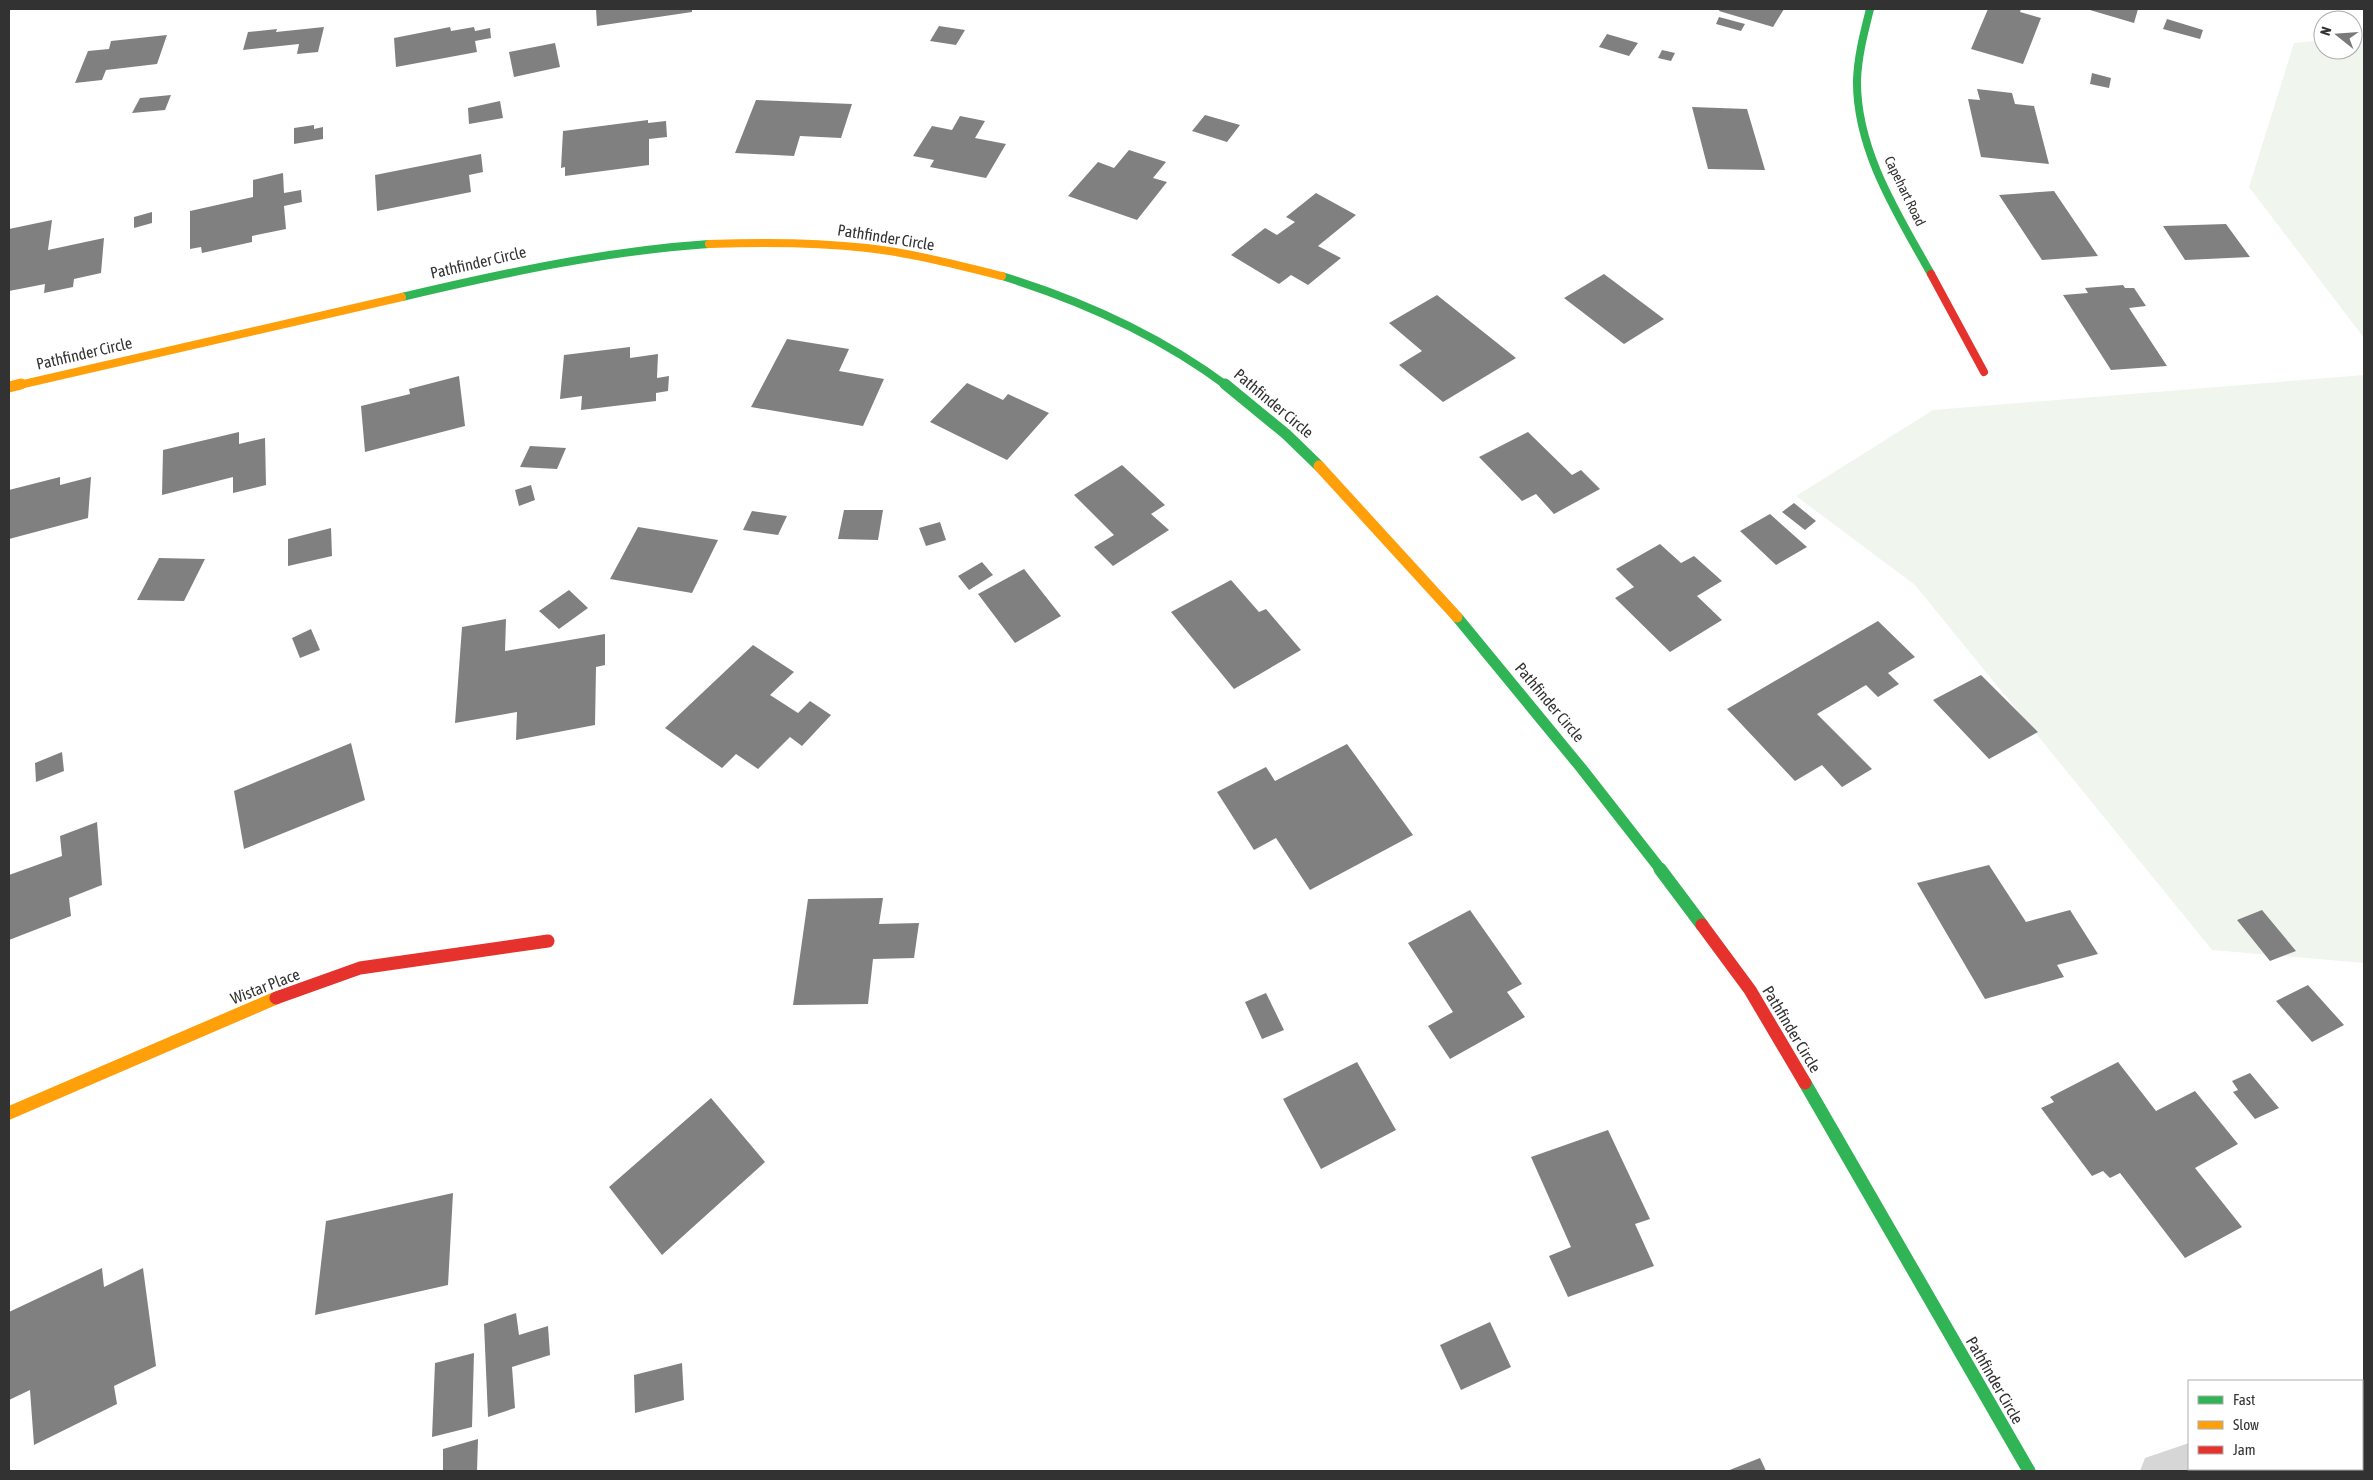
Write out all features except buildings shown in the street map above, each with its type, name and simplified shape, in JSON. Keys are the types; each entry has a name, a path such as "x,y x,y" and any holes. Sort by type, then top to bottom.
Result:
{"street":[{"name":"Capehart Road","path":"1870,9 1859,45 1858,62 1857,96 1865,140 1890,200 1964,331 1984,372"},
{"name":"Pathfinder Circle","path":"9,387 536,266 606,253 662,246 754,242 848,246 955,264 1009,278 1096,309 1191,359 1226,383 1307,453 1345,492 1445,603 1557,736 1635,834 1750,990 1841,1143 2029,1471"},
{"name":"Wistar Place","path":"9,1112 263,1003 360,968 548,941"},
{"path":"2158,1471 2188,1461"}],"shaded area":[{"path":"2363,36 2364,338 2249,187 2294,43 2313,41 2313,60 2363,60"},
{"path":"2364,375 2364,963 2212,950 1915,585 1796,496 1933,410"}],"traffic: fast":[{"path":"1870,9 1860,46 1857,81 1860,115 1869,148 1881,179 1896,211 1931,274"},
{"path":"402,297 554,263 631,251 709,244"},
{"path":"1002,276 1046,289 1090,306 1132,326 1173,349 1250,403 1319,466"},
{"path":"1457,617 1582,769 1702,925"},
{"path":"1805,1083 2029,1471"}],"traffic: slow":[{"path":"709,244 795,243 866,248 964,266 1002,276"},
{"path":"9,387 402,297"},
{"path":"1319,466 1457,617"},
{"path":"9,1113 276,998"}],"traffic: jam":[{"path":"1931,274 1984,372"},
{"path":"1702,925 1750,990 1805,1083"},
{"path":"276,998 360,968 548,941"}]}
